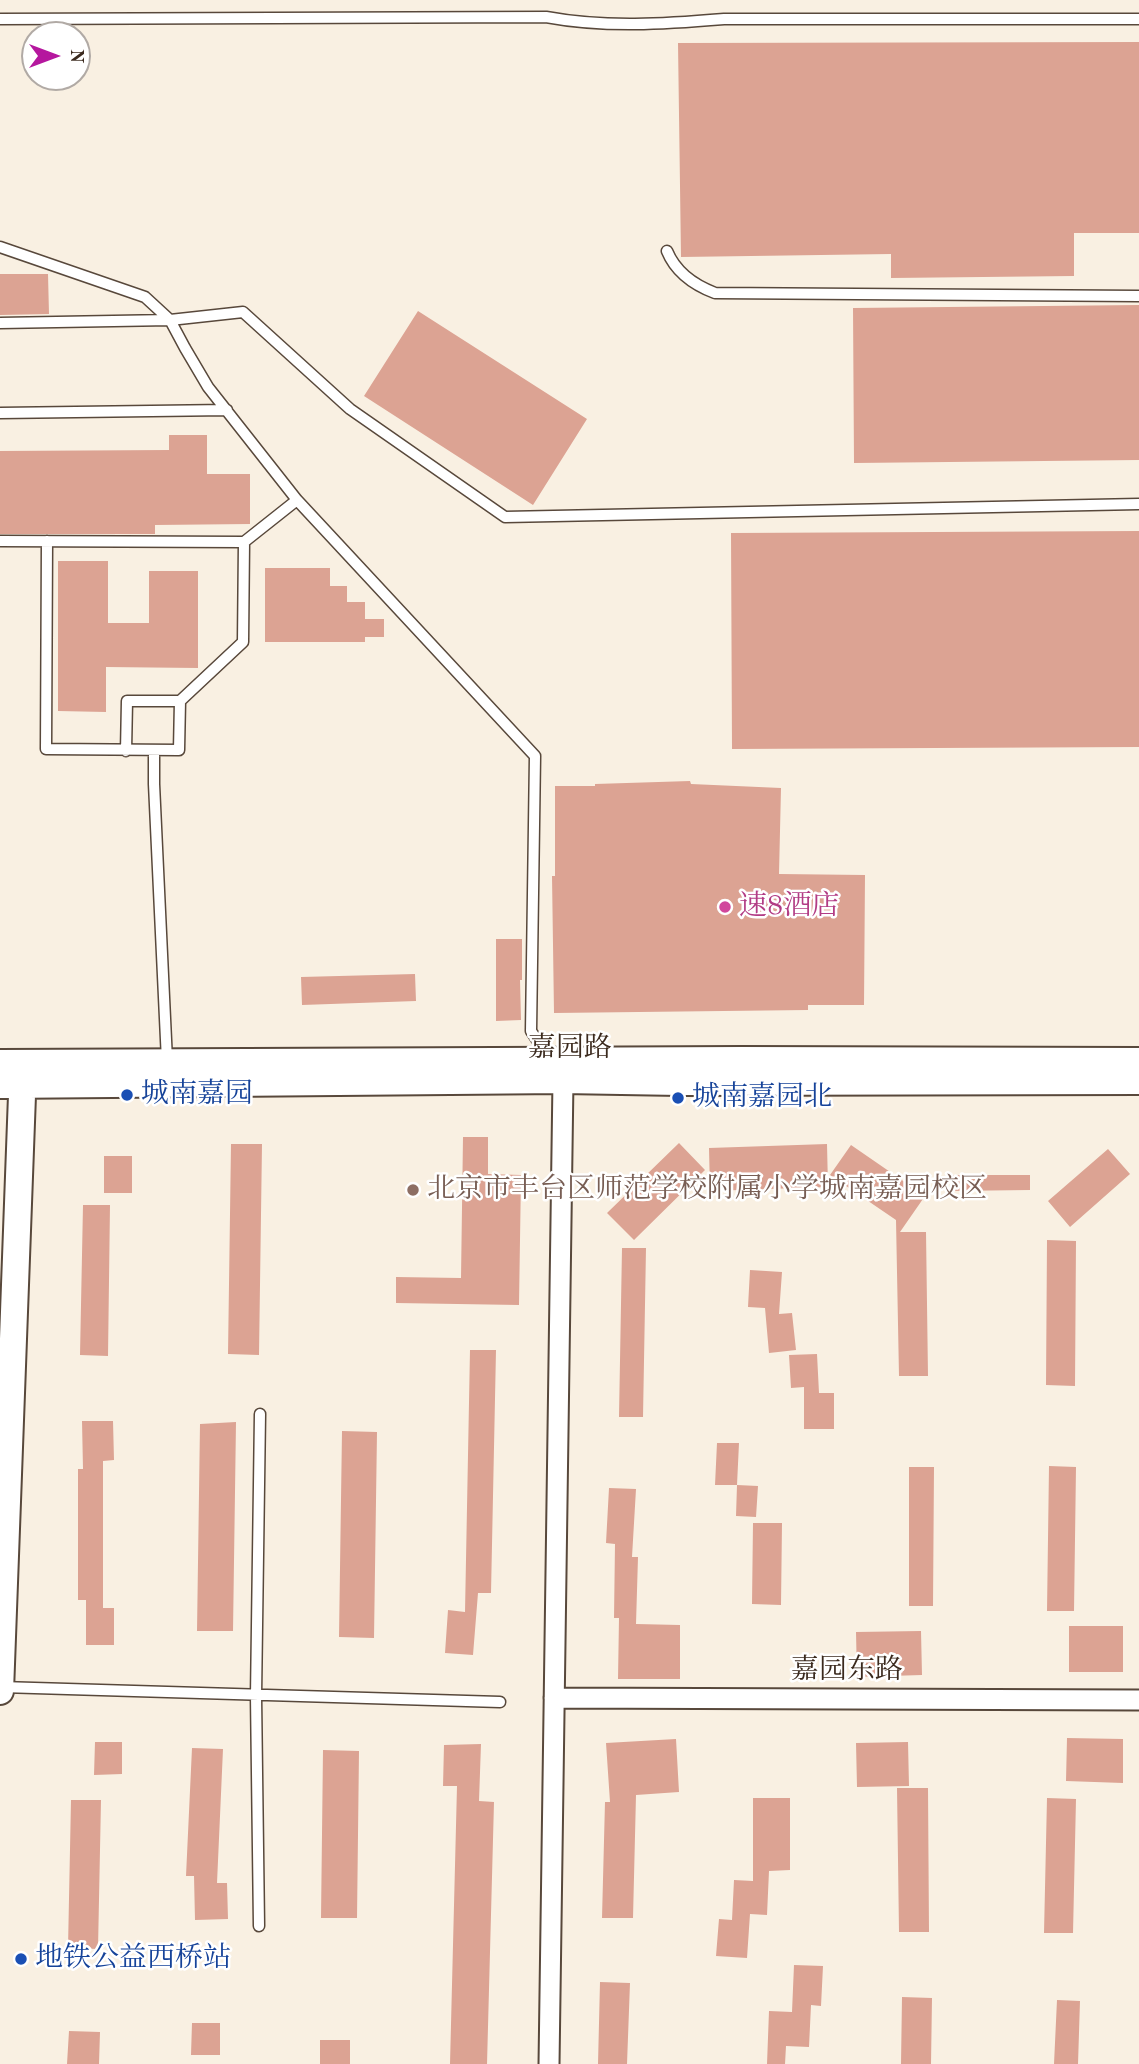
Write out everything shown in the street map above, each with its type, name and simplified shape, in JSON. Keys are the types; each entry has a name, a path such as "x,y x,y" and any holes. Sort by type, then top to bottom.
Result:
{"main road":[{"name":"嘉园路","path":"12,1074 556,1070 1139,1061"},
{"name":"嘉园路","path":"556,1070 680,1082 1139,1081"},
{"path":"0,1689 12,1074"}],"street":[{"path":"549,2064 554,1698 556,1070"},
{"name":"嘉园东路","path":"554,1698 1139,1700"}],"lane":[{"path":"0,19 546,17 576,23 668,24 724,19 1139,19"},
{"path":"0,247 145,297 170,320 208,387 297,500 535,756 531,1031 556,1070"},
{"path":"667,251 672,264 696,286 715,293 1139,296"},
{"path":"0,323 170,320 243,312 350,409 505,517 1139,504"},
{"path":"0,413 227,410"},
{"path":"0,541 244,542 297,500"},
{"path":"47,541 46,750 179,750 180,701"},
{"path":"126,751 127,701 180,701 243,642 244,542"},
{"path":"154,750 167,1074"},
{"path":"259,1926 256,1696 260,1414"},
{"path":"0,1689 500,1702"}],"building":[{"path":"1139,42 1139,233 1074,233 1074,276 891,278 891,254 681,257 678,43"},
{"path":"0,274 48,274 49,314 0,315"},
{"path":"1139,305 1139,460 854,463 853,308"},
{"path":"418,311 587,419 533,505 364,396"},
{"path":"169,435 207,435 207,474 250,474 250,524 155,525 155,534 0,534 0,451 169,450"},
{"path":"1139,531 1139,747 732,749 731,533"},
{"path":"58,561 108,561 108,623 149,623 149,571 198,571 198,668 106,667 106,712 58,711"},
{"path":"265,568 330,568 330,586 347,586 347,602 365,602 365,619 384,619 384,637 365,637 365,642 265,642"},
{"path":"690,781 691,784 781,788 779,874 865,875 864,1005 808,1005 808,1010 554,1013 552,876 555,876 555,786"},
{"path":"496,939 522,939 521,1020 496,1021"},
{"path":"415,974 416,1001 302,1005 301,977"},
{"path":"463,1137 488,1137 488,1174 521,1175 519,1305 396,1303 396,1277 461,1278"},
{"path":"679,1143 705,1170 634,1240 607,1213"},
{"path":"231,1144 262,1144 259,1355 228,1354"},
{"path":"827,1144 828,1187 710,1191 709,1148"},
{"path":"851,1145 925,1196 900,1232 926,1232 928,1376 899,1376 896,1220 830,1175"},
{"path":"1108,1149 1130,1174 1070,1227 1048,1201"},
{"path":"104,1156 132,1156 132,1193 104,1193"},
{"path":"951,1175 1030,1175 1030,1190 951,1191"},
{"path":"83,1205 110,1205 108,1356 80,1355"},
{"path":"1047,1240 1076,1241 1075,1386 1046,1385"},
{"path":"622,1248 646,1248 643,1417 619,1417"},
{"path":"750,1270 782,1272 779,1314 792,1313 796,1350 769,1353 765,1308 748,1307"},
{"path":"470,1350 496,1350 491,1593 478,1593 473,1655 445,1653 448,1610 465,1612"},
{"path":"817,1354 819,1393 834,1393 834,1429 804,1429 804,1387 791,1388 789,1355"},
{"path":"82,1421 113,1421 114,1460 103,1461 103,1608 114,1608 114,1645 86,1645 86,1600 78,1600 78,1469 83,1469"},
{"path":"236,1422 233,1631 197,1631 200,1424"},
{"path":"342,1431 377,1432 374,1638 339,1637"},
{"path":"717,1443 739,1443 737,1485 715,1485"},
{"path":"1049,1466 1076,1467 1074,1611 1047,1611"},
{"path":"909,1467 934,1467 933,1606 909,1606"},
{"path":"737,1485 758,1486 756,1517 736,1516"},
{"path":"609,1488 636,1489 632,1557 638,1557 636,1624 680,1625 680,1679 618,1679 619,1618 614,1618 615,1544 606,1543"},
{"path":"753,1523 782,1523 781,1605 752,1604"},
{"path":"1069,1626 1123,1626 1123,1672 1069,1672"},
{"path":"921,1631 922,1675 857,1677 856,1632"},
{"path":"1067,1738 1123,1739 1123,1783 1066,1781"},
{"path":"676,1739 679,1792 636,1795 633,1918 602,1918 605,1802 610,1802 606,1743"},
{"path":"95,1742 122,1742 122,1774 94,1775"},
{"path":"908,1742 909,1786 857,1787 856,1743"},
{"path":"481,1744 479,1801 494,1802 487,2064 450,2064 457,1786 443,1786 444,1745"},
{"path":"192,1748 223,1749 217,1883 227,1883 228,1919 195,1920 194,1876 186,1876"},
{"path":"323,1750 359,1751 357,1918 321,1918"},
{"path":"897,1788 928,1788 929,1932 899,1932"},
{"path":"753,1798 790,1798 790,1870 769,1871 767,1915 750,1914 747,1958 716,1956 719,1919 732,1920 734,1880 753,1881"},
{"path":"1047,1798 1076,1799 1073,1933 1044,1933"},
{"path":"71,1800 101,1800 98,1949 68,1948"},
{"path":"794,1965 823,1966 821,2006 811,2005 809,2047 786,2046 785,2064 767,2064 769,2011 792,2012"},
{"path":"600,1982 630,1983 627,2064 598,2064"},
{"path":"902,1997 932,1998 931,2064 901,2064"},
{"path":"1057,2000 1080,2001 1078,2064 1054,2064"},
{"path":"192,2023 220,2023 220,2055 191,2055"},
{"path":"69,2031 100,2032 99,2064 67,2064"},
{"path":"320,2040 350,2040 350,2064 320,2064"}],"place":[{"name":"速8酒店","path":"725,907"},
{"name":"城南嘉园","path":"127,1095"},
{"name":"城南嘉园北","path":"678,1098"},
{"name":"北京市丰台区师范学校附属小学城南嘉园校区","path":"413,1190"},
{"name":"地铁公益西桥站","path":"21,1959"}]}
